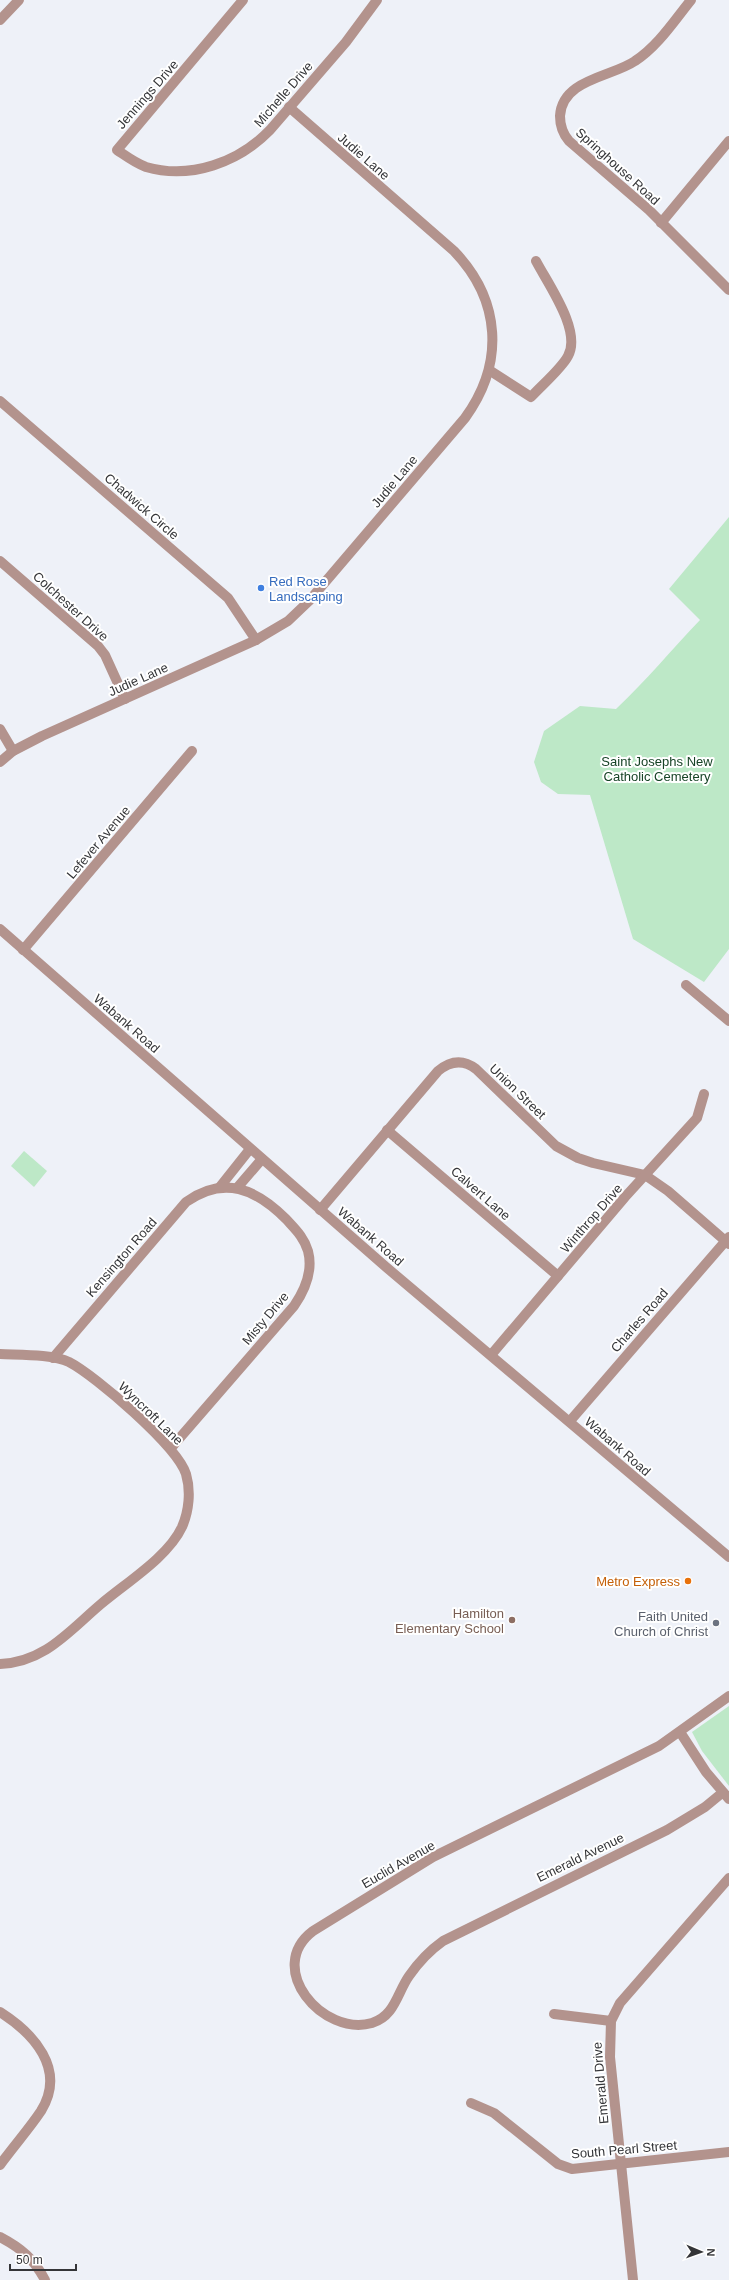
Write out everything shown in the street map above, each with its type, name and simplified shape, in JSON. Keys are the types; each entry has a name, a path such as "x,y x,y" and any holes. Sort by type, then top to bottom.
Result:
{"street":[{"path":"0,20 19,0"},
{"name":"Jennings Drive","path":"184,170 146,167 133,161 117,150 243,0"},
{"name":"Michelle Drive","path":"184,170 210,166 239,155 259,141 346,42 377,0"},
{"name":"Springhouse Road","path":"691,0 647,51 635,62 586,82 567,98 560,111 561,127 569,141 661,223 729,290"},
{"name":"Judie Lane","path":"0,762 13,751 256,640 288,621 309,601 465,418 483,387 488,370 492,345 490,313 482,288 472,271 454,251 289,107"},
{"path":"661,223 729,141"},
{"path":"488,370 531,397 568,356 573,340 570,326 536,261"},
{"name":"Chadwick Circle","path":"0,401 228,598 256,640"},
{"name":"Colchester Drive","path":"0,561 98,646 112,668 125,699"},
{"path":"0,729 13,751"},
{"name":"Lefever Avenue","path":"23,950 192,751"},
{"name":"Wabank Road","path":"0,929 320,1210 729,1557"},
{"path":"686,985 729,1021"},
{"name":"Union Street","path":"320,1210 438,1071 449,1064 464,1063 476,1069 564,1151 593,1163 645,1175 668,1191 728,1241"},
{"name":"Winthrop Drive","path":"491,1355 645,1175 697,1118 704,1094"},
{"name":"Calvert Lane","path":"387,1130 558,1276"},
{"path":"219,1188 250,1149"},
{"path":"237,1188 262,1159"},
{"name":"Kensington Road","path":"53,1358 186,1202 205,1191 219,1188 237,1188"},
{"name":"Misty Drive","path":"171,1448 294,1306 306,1284 309,1268 308,1252 300,1233 280,1213 259,1196 237,1188"},
{"name":"Charles Road","path":"570,1421 728,1241"},
{"name":"Wyncroft Lane","path":"0,1354 53,1358 68,1362 100,1383 171,1448 181,1462 188,1486 187,1509 176,1537 140,1573 47,1650 25,1660 0,1664"},
{"name":"Euclid Avenue","path":"446,1939 432,1949 408,1977 389,2012 373,2023 348,2024 336,2021 319,2010 300,1989 296,1980 296,1957 300,1945 313,1931 433,1857 636,1758 680,1732 729,1696"},
{"path":"680,1732 726,1796"},
{"name":"Emerald Avenue","path":"446,1939 667,1830 726,1796"},
{"name":"Emerald Drive","path":"633,2280 610,2057 610,2021 620,2003 729,1878"},
{"path":"0,2012 38,2044 49,2071 49,2088 42,2109 0,2165"},
{"path":"554,2014 610,2021"},
{"name":"South Pearl Street","path":"471,2104 494,2114 563,2167 572,2169 729,2152"},
{"path":"0,2237 28,2254 45,2280"}],"green space":[{"name":"Saint Josephs New Catholic Cemetery","path":"729,517 729,949 704,982 633,939 590,795 558,794 541,782 534,762 544,731 580,706 616,709 700,620 669,589"},
{"path":"24,1151 47,1171 34,1187 11,1166"},
{"path":"729,1706 729,1786 702,1751 692,1732"}],"place":[{"name":"Red Rose Landscaping","path":"261,588"},
{"name":"Metro Express","path":"688,1581"},
{"name":"Hamilton Elementary School","path":"512,1620"},
{"name":"Faith United Church of Christ","path":"716,1623"}]}
